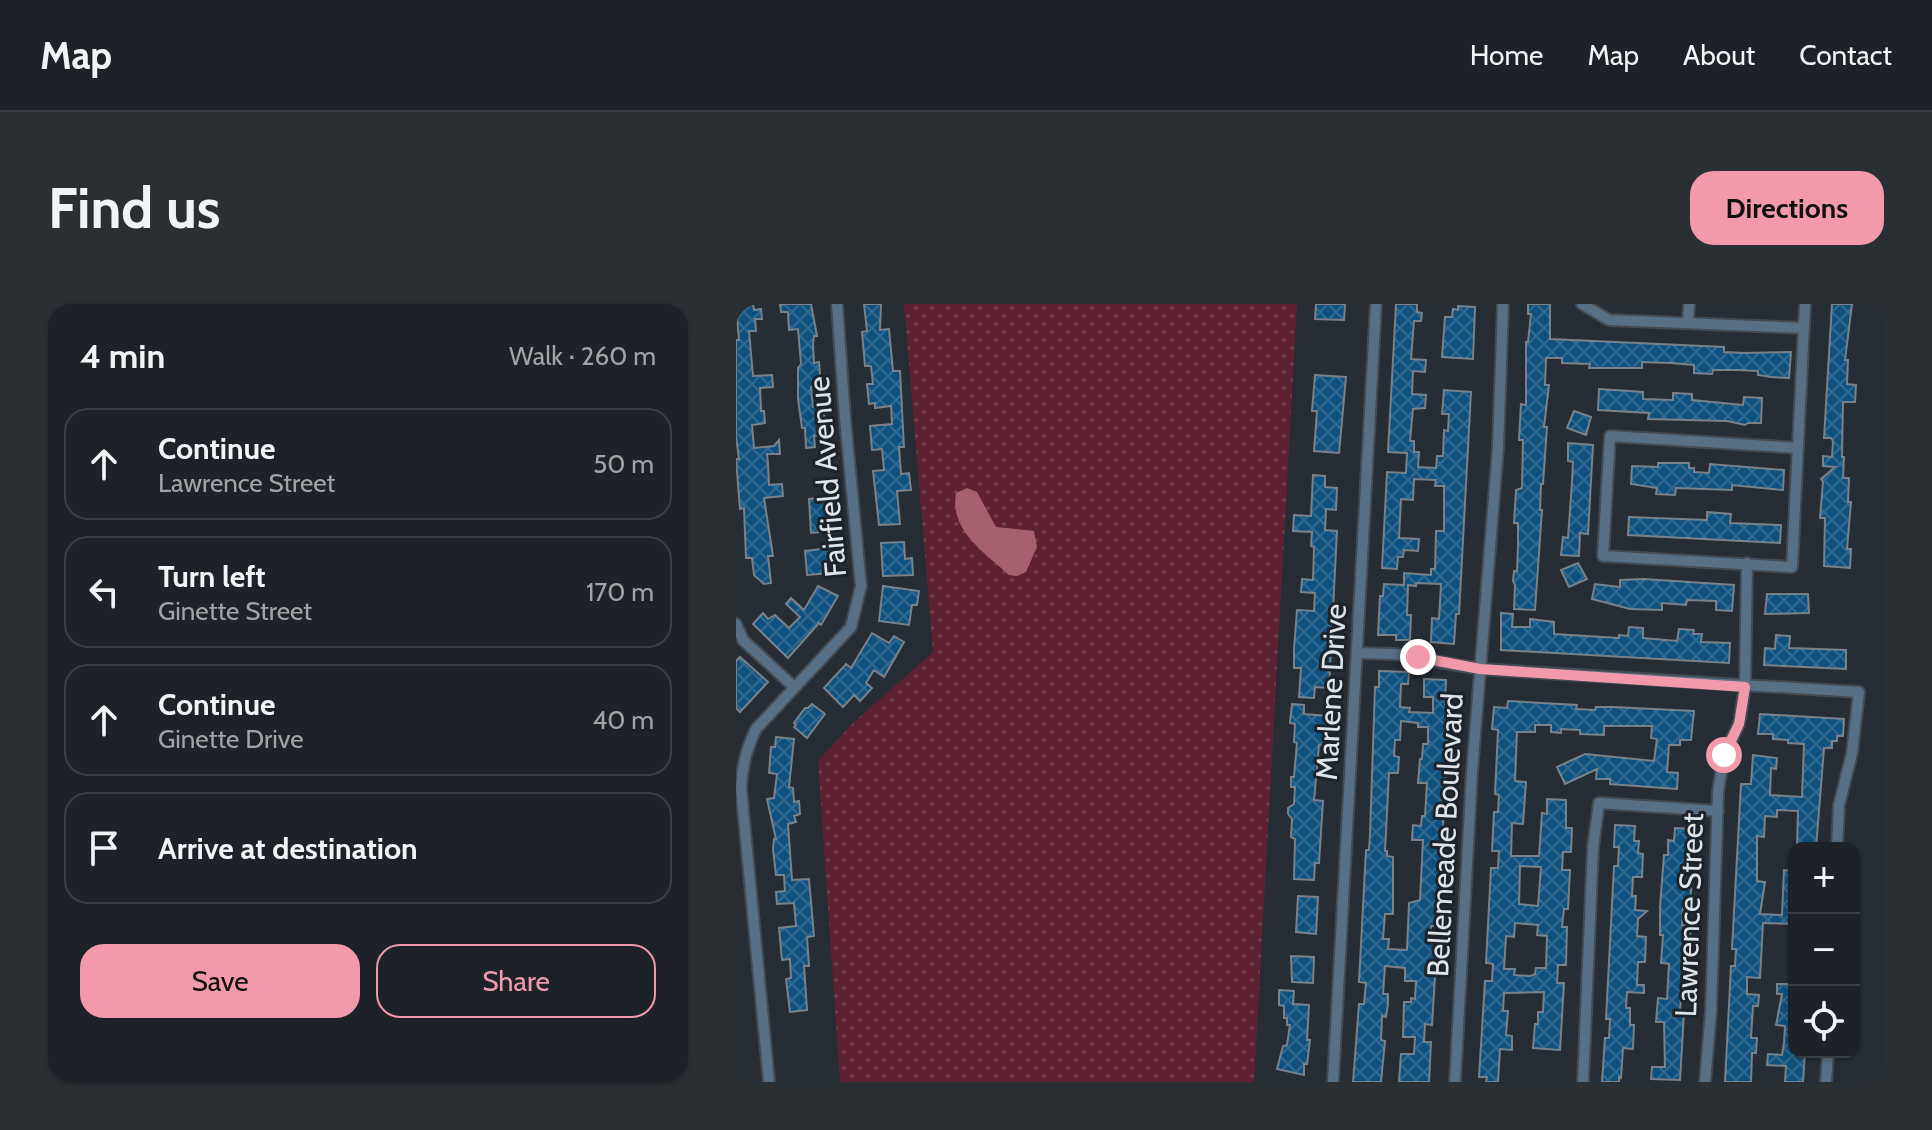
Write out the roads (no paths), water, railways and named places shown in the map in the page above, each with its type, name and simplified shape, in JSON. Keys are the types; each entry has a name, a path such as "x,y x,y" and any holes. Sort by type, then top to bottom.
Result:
{"street":[{"name":"Fairfield Avenue","path":"769,1082 741,788 742,766 756,729 851,627 861,586 837,304"},
{"name":"Marlene Drive","path":"1333,1082 1376,304"},
{"name":"Bellemeade Boulevard","path":"1455,1082 1480,669 1498,448 1503,304"},
{"path":"1582,304 1609,320 1804,328"},
{"path":"1688,323 1689,304"},
{"path":"1798,448 1610,436 1603,556 1792,567 1798,448 1804,328 1805,304"},
{"name":"Lawrence Street","path":"1705,1082 1711,1011 1718,792 1724,755 1739,724 1745,687 1747,563"},
{"path":"736,624 743,640 794,687"},
{"path":"1357,653 1395,654 1480,669 1859,692 1852,753 1839,805 1837,842"},
{"path":"1583,1082 1593,847 1599,803 1718,811"},
{"path":"1826,1082 1828,1058"}]}
